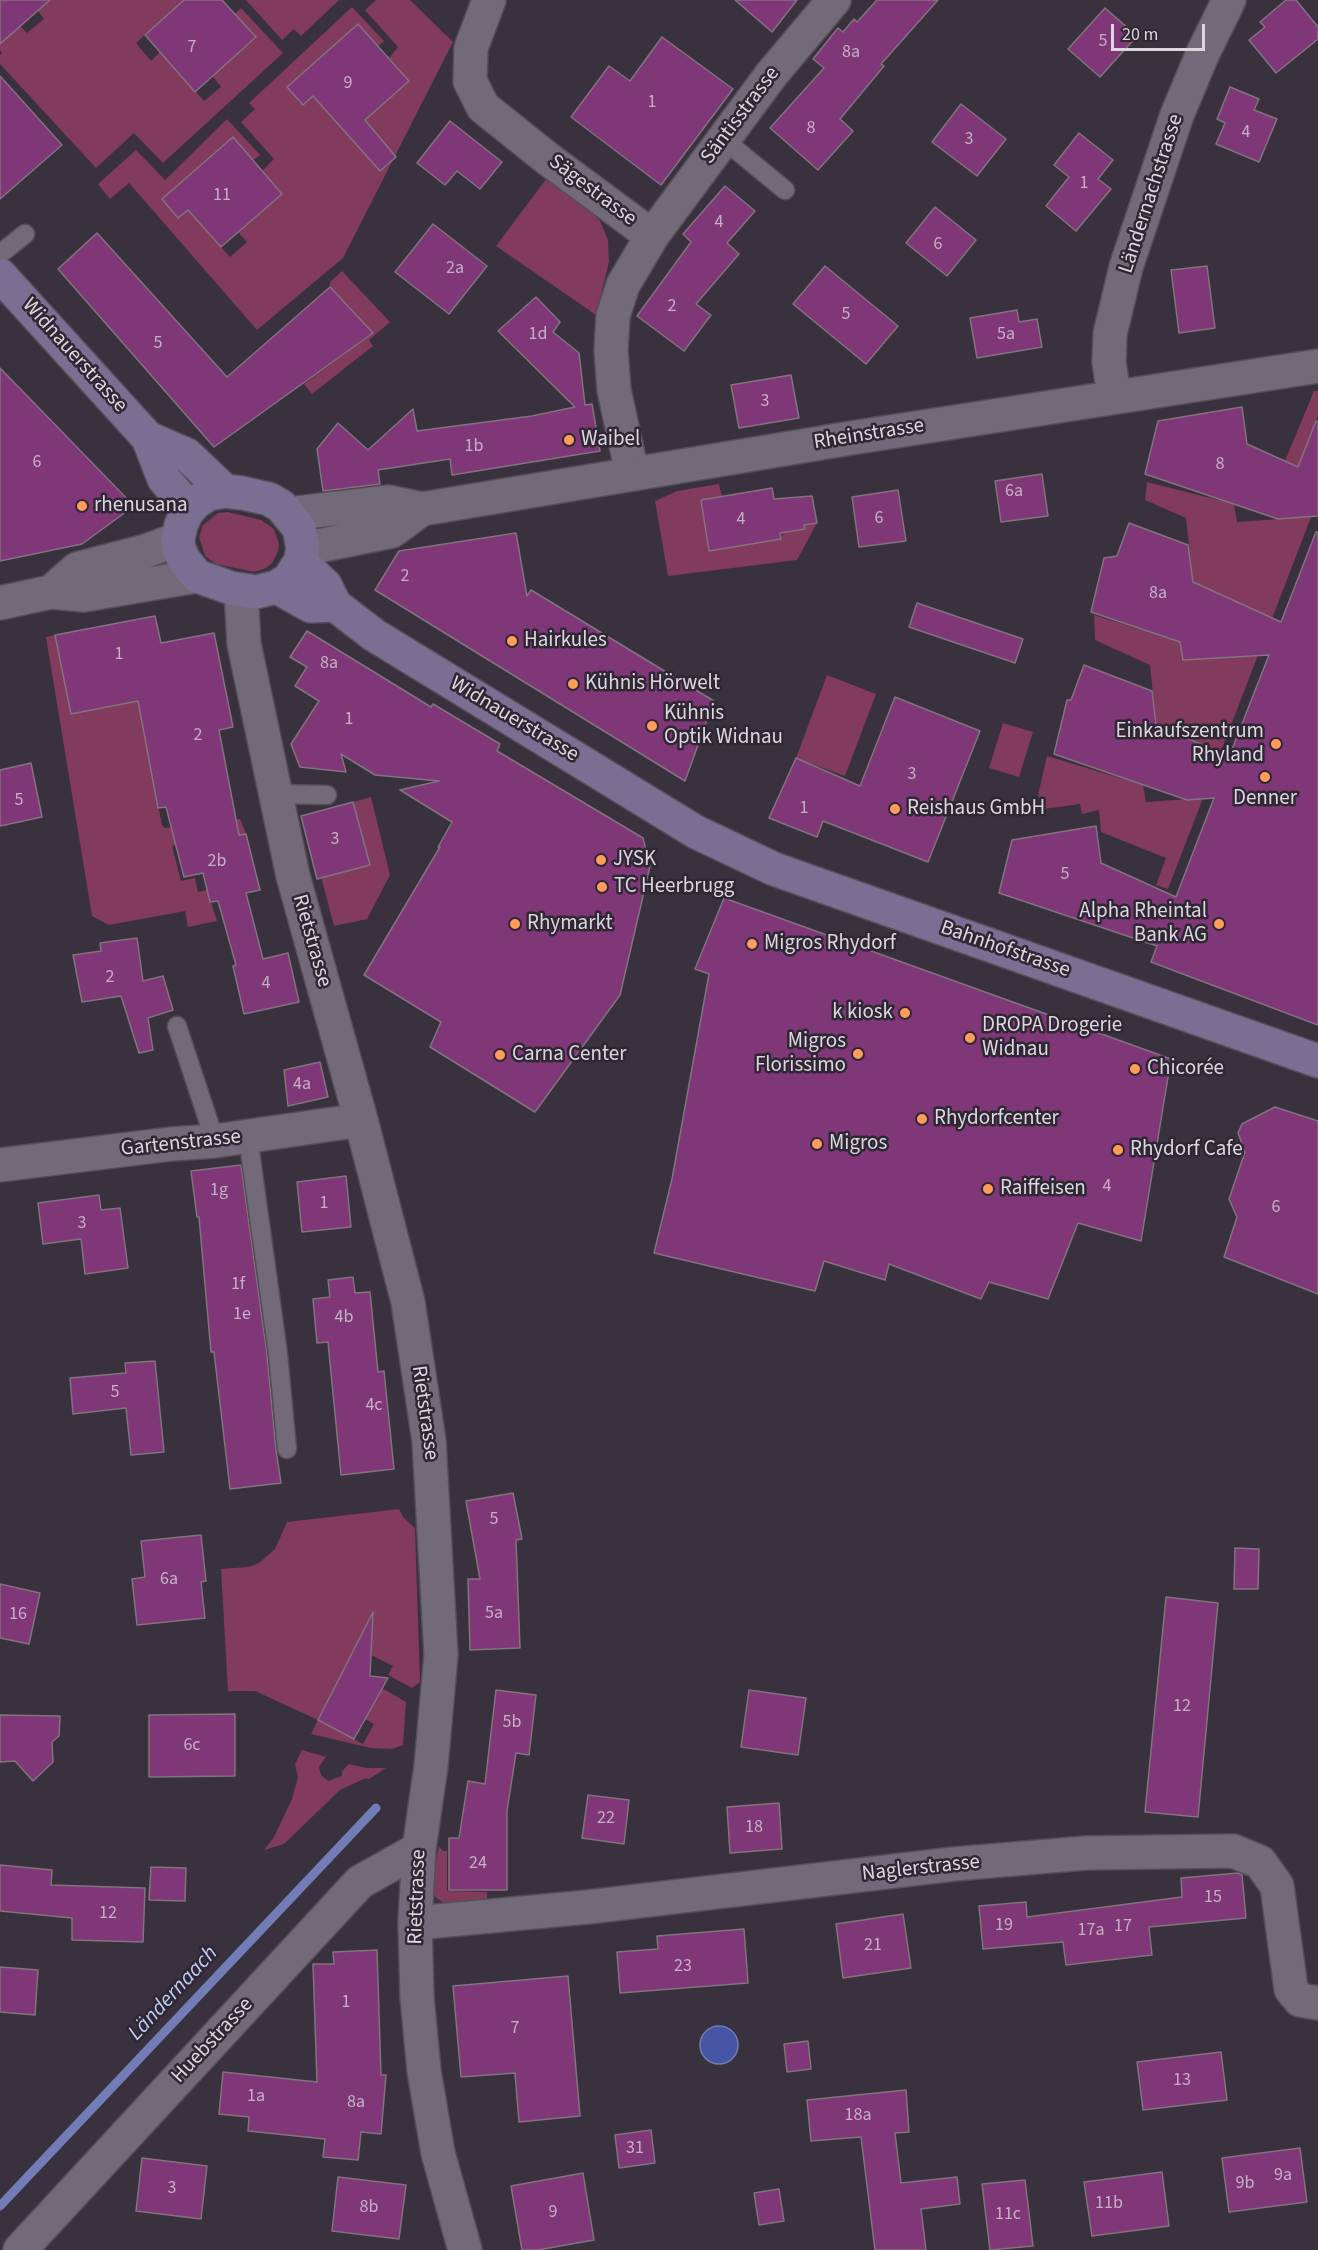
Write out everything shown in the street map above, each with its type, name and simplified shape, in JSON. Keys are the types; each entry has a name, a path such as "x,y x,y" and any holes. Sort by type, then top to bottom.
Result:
{"main road":[{"name":"Widnauerstrasse","path":"0,275 148,438 164,479 178,495 182,525"},
{"name":"Widnauerstrasse","path":"148,438 187,455 225,492"},
{"path":"242,493 269,499 289,514 299,528 301,555 289,579 277,587 256,592 242,591 196,576 179,549 182,525 196,502 209,494 242,493"},
{"name":"Widnauerstrasse","path":"301,555 325,585 334,605 374,635 696,832"},
{"path":"277,587 311,606 334,605"},
{"name":"Bahnhofstrasse","path":"696,832 774,870 1318,1061"}],"street":[{"name":"Sägestrasse","path":"489,0 471,48 470,81 483,107 548,159 652,236 623,285 613,316 611,350 614,390 632,473"},
{"name":"Säntisstrasse","path":"652,236 771,75 834,0"},
{"name":"Ländernachstrasse","path":"1114,396 1108,362 1110,334 1126,267 1177,115 1228,0"},
{"name":"Rheinstrasse","path":"289,514 388,502 422,509 1114,396 1318,366"},
{"name":"Rheinstrasse","path":"301,555 392,531 422,509"},
{"path":"51,592 78,569 146,551 182,525"},
{"path":"0,603 51,592 84,596 196,576"},
{"name":"Rietstrasse","path":"242,591 244,644 293,876 361,1120 408,1302 429,1441 441,1655 431,1766 419,1849 415,1923 417,1997 424,2071 438,2153 465,2250"},
{"name":"Gartenstrasse","path":"0,1165 248,1137 361,1120"},
{"name":"Huebstrasse","path":"20,2250 360,1882 419,1849"},
{"name":"Naglerstrasse","path":"415,1923 588,1907 954,1864 1086,1853 1233,1851 1260,1862 1277,1886 1291,1989 1300,2000 1318,2003"}],"lane":[{"path":"723,139 785,190"},
{"path":"0,254 25,234"},
{"path":"276,794 327,795"},
{"path":"177,1026 215,1141"},
{"path":"248,1137 278,1354 287,1449"}],"shaded area":[{"path":"49,0 184,0 136,43 151,61 160,52 204,101 221,87 212,76 256,38 235,14 241,8 283,53 163,163 134,133 96,168 0,64 2,53 0,29 20,26 27,33 44,19 37,10"},
{"path":"246,0 339,0 301,36 294,29 282,40"},
{"path":"376,0 410,0 453,42 343,258 257,330 129,183 110,199 98,184 136,150 165,180 227,119 260,155 188,210 230,257 247,242 238,232 282,194 262,171 274,159 241,122 255,109 249,103 352,7 384,41 378,46 358,24 287,87 303,105 313,96 357,145 373,130 365,120 409,81 389,58 398,47 365,10"},
{"path":"547,178 586,207 600,221 608,240 609,262 596,315 496,246"},
{"path":"342,271 390,322 369,340 373,346 312,394 304,384 373,333 330,287 330,282"},
{"path":"1314,391 1318,391 1318,416 1307,443 1318,499 1168,889 1156,885 1166,858 1101,832 1099,810 1082,814 1080,804 1044,809 1038,795 1047,756 1143,785 1146,802 1189,799 1209,748 1156,724 1150,665 1095,640 1094,615 1180,642 1184,660 1226,657 1246,606 1193,582 1186,518 1145,500 1147,482 1234,504 1237,522 1280,519 1300,468 1285,461"},
{"path":"719,484 722,497 701,500 709,551 781,539 783,533 817,523 797,560 668,576 655,501 677,491"},
{"path":"228,512 261,520 274,529 279,544 278,551 273,562 266,568 254,572 216,564 205,556 199,537 203,525 218,513"},
{"path":"55,635 71,714 138,701 162,825 165,828 240,819 246,834 182,850 180,844 172,846 181,881 195,878 198,892 207,890 217,921 188,927 185,911 109,925 92,916 46,637"},
{"path":"827,675 876,694 845,776 796,758"},
{"path":"1003,723 1033,732 1019,777 989,768"},
{"path":"371,797 390,875 367,919 334,926 321,877 369,865 353,802"},
{"path":"399,1509 403,1517 415,1528 420,1682 412,1688 388,1675 393,1666 355,1647 318,1720 255,1691 228,1691 221,1569 248,1567 259,1563 275,1549 287,1522"},
{"path":"382,1688 406,1702 403,1745 392,1749 371,1748 311,1734 318,1720 363,1744 374,1724 361,1717"},
{"path":"302,1750 326,1757 319,1767 321,1775 328,1781 342,1776 342,1771 349,1764 366,1768 386,1768 369,1779 366,1778 340,1790 284,1844 264,1850 274,1837 292,1799 298,1777 295,1764"},
{"path":"439,1846 443,1851 447,1851 447,1891 487,1892 487,1904 445,1904 434,1896 433,1876"}],"water":[{"path":"719,2026 726,2027 732,2032 737,2038 737,2052 732,2058 726,2063 719,2064 712,2063 706,2058 701,2052 700,2045 701,2038 706,2032 712,2027"}],"building":[{"path":"0,0 50,0 0,44"},
{"path":"184,0 222,0 256,37 195,92 145,35"},
{"path":"735,0 797,0 772,32"},
{"path":"877,0 938,0 881,64 884,66 840,119 853,131 818,170 770,128 824,68 813,59 838,28 843,32 854,19 857,22"},
{"path":"1286,0 1296,0 1318,27 1318,39 1276,73 1249,40 1265,27 1260,22"},
{"path":"1105,8 1137,36 1100,77 1068,49"},
{"path":"358,24 409,81 365,120 396,157 380,171 313,96 303,105 287,87"},
{"path":"662,37 733,89 661,185 571,117 609,66 630,81"},
{"path":"0,76 62,145 0,199"},
{"path":"1230,87 1259,99 1254,110 1277,119 1259,162 1216,144 1225,123 1217,119"},
{"path":"961,104 1006,139 977,176 932,142"},
{"path":"450,121 502,162 480,189 457,171 445,185 417,163"},
{"path":"1079,133 1113,160 1098,179 1111,189 1076,231 1046,206 1069,177 1054,165"},
{"path":"233,137 282,194 221,247 188,210 178,218 162,199"},
{"path":"725,186 755,211 727,243 739,254 696,304 711,315 684,351 637,316 691,242 683,234"},
{"path":"935,207 976,240 947,276 906,243"},
{"path":"433,224 487,266 449,314 395,272"},
{"path":"97,233 227,377 330,287 373,333 214,447 58,269"},
{"path":"825,266 898,326 866,364 793,304"},
{"path":"1207,266 1215,328 1179,333 1171,270"},
{"path":"536,297 560,322 553,332 579,353 585,405 592,404 600,451 452,475 450,459 378,470 380,484 323,491 317,449 338,423 368,450 413,409 417,431 532,416 575,407 498,331"},
{"path":"1017,310 1019,322 1037,319 1042,347 977,358 970,318"},
{"path":"0,368 134,506 82,544 0,561"},
{"path":"791,375 799,418 739,428 731,385"},
{"path":"1242,407 1247,444 1298,467 1316,421 1318,421 1318,516 1278,519 1145,474 1158,421"},
{"path":"1042,474 1048,516 1001,522 995,481"},
{"path":"772,488 774,499 812,496 817,523 804,525 805,529 780,533 781,539 709,551 701,500"},
{"path":"898,490 906,541 859,547 852,497"},
{"path":"1129,523 1188,545 1193,582 1281,622 1316,532 1318,532 1318,1025 1151,962 1157,946 999,893 1012,840 1096,826 1101,863 1176,897 1214,798 1187,800 1054,754 1067,700 1071,700 1084,665 1152,691 1156,724 1229,757 1269,655 1183,660 1180,642 1091,612 1104,558 1117,556"},
{"path":"516,533 527,596 531,590 714,701 685,781 375,590 399,551"},
{"path":"917,603 1023,639 1015,663 909,627"},
{"path":"155,616 161,643 214,633 233,727 219,730 239,835 246,834 260,890 246,893 263,959 288,953 299,1002 244,1014 233,966 236,965 218,901 210,902 203,873 184,877 166,807 158,808 138,701 71,714 55,635"},
{"name":"Rhymarkt","path":"307,631 431,707 433,704 500,744 497,751 643,838 650,866 620,995 535,1112 430,1047 441,1022 364,975 440,847 438,847 452,822 400,790 439,781 375,775 341,754 346,772 300,767 291,744 319,701 295,686 307,667 290,657"},
{"path":"895,697 980,731 928,862 823,821 817,837 769,818 796,758 860,786"},
{"path":"31,763 42,817 0,826 0,770"},
{"path":"353,802 370,865 317,879 301,816"},
{"name":"Rhydorfcenter","path":"724,898 1171,1059 1141,1241 1078,1223 1048,1299 989,1282 981,1299 889,1264 885,1280 824,1261 815,1291 654,1253 672,1179 709,974 695,969"},
{"path":"137,938 143,981 163,976 173,1010 148,1018 153,1050 139,1053 121,996 82,1002 73,955 101,951 100,943"},
{"path":"320,1062 328,1097 288,1106 284,1070"},
{"path":"1275,1107 1318,1121 1318,1294 1224,1257 1237,1217 1229,1199 1245,1152 1238,1133 1242,1124"},
{"path":"241,1165 267,1355 281,1483 230,1489 214,1352 211,1352 199,1217 197,1217 191,1171"},
{"path":"346,1176 351,1227 302,1232 297,1182"},
{"path":"99,1195 101,1210 120,1208 128,1268 85,1274 81,1239 43,1244 38,1203"},
{"path":"353,1277 355,1293 370,1292 378,1372 384,1371 394,1469 341,1475 328,1342 317,1343 313,1299 330,1297 328,1280"},
{"path":"155,1361 164,1452 131,1455 126,1408 73,1414 70,1378 126,1373 125,1363"},
{"path":"513,1493 522,1539 516,1540 520,1648 470,1650 468,1579 480,1579 466,1501"},
{"path":"201,1535 206,1581 201,1582 205,1618 137,1625 132,1579 145,1577 141,1541"},
{"path":"1235,1548 1259,1549 1258,1589 1234,1589"},
{"path":"0,1584 40,1593 29,1644 0,1638"},
{"path":"1166,1597 1218,1603 1198,1817 1145,1812"},
{"path":"373,1612 370,1676 388,1678 354,1739 318,1720"},
{"path":"496,1690 536,1695 529,1755 516,1753 507,1811 507,1890 449,1890 449,1838 459,1838 468,1781 485,1784"},
{"path":"749,1690 806,1698 798,1755 741,1747"},
{"path":"235,1714 235,1776 149,1777 149,1715"},
{"path":"0,1715 60,1716 59,1736 52,1742 53,1762 33,1781 15,1761 0,1762"},
{"path":"588,1795 629,1800 624,1844 582,1838"},
{"path":"779,1803 782,1849 730,1853 727,1807"},
{"path":"0,1865 52,1870 51,1885 145,1888 143,1942 72,1940 72,1918 0,1911"},
{"path":"151,1867 186,1868 185,1901 149,1900"},
{"path":"1238,1873 1242,1875 1246,1918 1149,1927 1152,1955 1066,1965 1063,1942 983,1949 979,1906 1026,1902 1027,1917 1182,1897 1181,1878"},
{"path":"903,1914 911,1968 843,1978 836,1924"},
{"path":"744,1929 748,1983 620,1993 617,1952 658,1949 657,1936"},
{"path":"377,1950 381,2075 386,2075 381,2134 361,2132 358,2160 323,2157 325,2139 248,2131 249,2117 219,2114 223,2072 317,2082 313,1964 334,1964 333,1952"},
{"path":"0,1967 38,1970 35,2015 0,2012"},
{"path":"568,1976 580,2116 519,2122 515,2073 461,2077 453,1986"},
{"path":"808,2041 811,2069 787,2072 784,2044"},
{"path":"1221,2052 1227,2100 1143,2110 1137,2062"},
{"path":"906,2090 909,2132 895,2133 901,2183 957,2177 960,2204 921,2209 926,2250 875,2250 861,2137 811,2141 807,2100"},
{"path":"651,2130 655,2163 619,2168 615,2135"},
{"path":"1300,2148 1307,2202 1229,2212 1222,2158"},
{"path":"142,2158 207,2166 201,2219 136,2211"},
{"path":"1162,2172 1169,2226 1092,2236 1084,2182"},
{"path":"583,2173 594,2240 538,2250 522,2250 511,2186"},
{"path":"338,2177 406,2185 399,2239 332,2231"},
{"path":"1025,2180 1033,2246 990,2250 982,2184"},
{"path":"779,2189 784,2221 759,2225 754,2193"}],"waterway":[{"name":"Ländernaach","path":"0,2206 376,1808"}],"place":[{"name":"Waibel","path":"569,440"},
{"name":"rhenusana","path":"82,506"},
{"name":"Hairkules","path":"512,641"},
{"name":"Kühnis Hörwelt","path":"573,684"},
{"name":"Kühnis Optik Widnau","path":"652,726"},
{"name":"Einkaufszentrum Rhyland","path":"1276,744"},
{"name":"Denner","path":"1265,777"},
{"name":"Reishaus GmbH","path":"895,809"},
{"name":"JYSK","path":"601,860"},
{"name":"TC Heerbrugg","path":"602,887"},
{"name":"Rhymarkt","path":"515,924"},
{"name":"Alpha Rheintal Bank AG","path":"1219,924"},
{"name":"Migros Rhydorf","path":"752,944"},
{"name":"k kiosk","path":"905,1013"},
{"name":"DROPA Drogerie Widnau","path":"970,1038"},
{"name":"Migros Florissimo","path":"858,1054"},
{"name":"Carna Center","path":"500,1055"},
{"name":"Chicorée","path":"1135,1069"},
{"name":"Rhydorfcenter","path":"922,1119"},
{"name":"Migros","path":"817,1144"},
{"name":"Rhydorf Cafe","path":"1118,1150"},
{"name":"Raiffeisen","path":"988,1189"}]}
